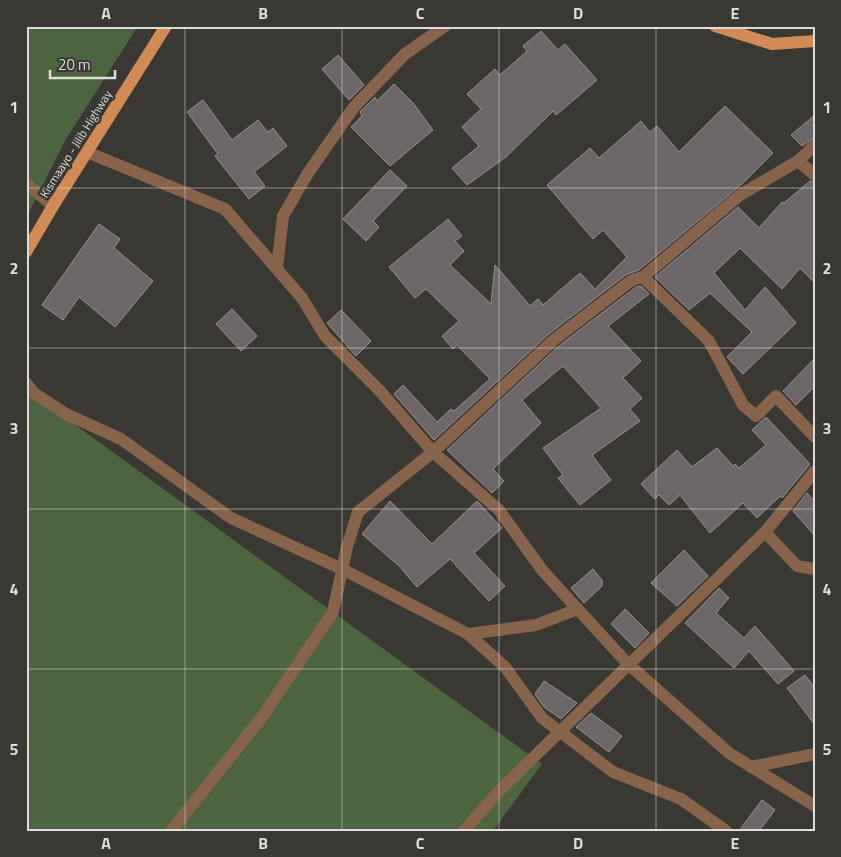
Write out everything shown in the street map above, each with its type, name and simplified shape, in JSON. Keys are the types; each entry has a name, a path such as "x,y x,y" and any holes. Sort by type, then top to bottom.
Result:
{"main road":[{"name":"Kismaayo - Jilib Highway","path":"26,252 166,26"},
{"path":"715,26 772,44 815,41"}],"street":[{"path":"277,268 283,216 308,173 354,107 405,54 445,26"},
{"path":"171,831 262,716 333,612 342,569 358,512 433,452 555,339 632,280 643,277 740,195 798,162 815,145"},
{"path":"87,152 225,209 302,298 325,336 380,391 433,452 499,510 542,570 628,664 729,753 815,806"},
{"path":"798,162 815,175"},
{"path":"26,183 53,206"},
{"path":"643,277 709,341 743,405 756,416 776,396 815,438"},
{"path":"26,383 34,392 66,414 121,439 231,518 342,569 468,634 505,667 542,718 613,772 681,799 726,831"},
{"path":"464,831 500,790 765,532 815,471"},
{"path":"765,532 797,566 815,569"},
{"path":"468,634 536,625 578,609"},
{"path":"751,767 815,754"}],"green space":[{"path":"26,26 138,26 66,139 26,218"},
{"path":"26,389 542,764 493,831 26,831"}],"building":[{"path":"541,31 558,50 565,44 597,80 556,115 553,111 507,156 467,185 452,168 479,146 462,127 481,109 467,94 495,69 500,75 527,51 523,46"},
{"path":"338,55 364,85 349,100 322,69"},
{"path":"394,84 413,103 433,130 390,166 351,127 362,116 360,112 375,97 377,101"},
{"path":"203,100 232,140 258,120 268,132 273,128 287,146 254,172 265,186 249,199 215,156 218,154 187,112"},
{"path":"725,106 773,153 741,185 639,270 627,274 550,333 434,440 394,394 403,385 437,422 451,409 454,411 490,379 457,345 453,349 442,336 459,321 426,289 415,298 389,267 448,219 462,236 455,241 464,251 450,265 491,304 495,265 530,306 538,299 543,305 580,273 595,289 627,257 603,230 593,239 547,185 590,148 599,158 641,121 650,132 657,126 679,152"},
{"path":"815,115 815,137 802,146 791,135"},
{"path":"390,170 407,186 373,221 379,227 366,241 343,219"},
{"path":"810,181 815,183 815,283 800,268 782,289 740,248 714,273 745,310 765,287 796,323 743,374 727,357 752,332 710,293 689,310 655,277 738,207 759,228 782,202 784,203"},
{"path":"99,224 120,239 114,248 153,281 115,327 79,297 63,320 42,305"},
{"path":"641,286 649,294 608,326 641,361 623,378 642,398 630,409 640,421 592,455 611,480 580,505 558,478 563,475 543,448 601,408 563,366 522,400 541,423 493,469 504,481 492,493 447,450 560,345 636,287"},
{"path":"232,309 257,336 241,351 216,324"},
{"path":"341,310 371,341 356,356 327,323"},
{"path":"815,358 815,386 796,405 783,391"},
{"path":"766,417 810,464 782,498 780,496 757,518 743,503 710,533 680,495 669,505 659,495 655,499 641,484 677,450 692,467 717,448 733,466 735,464 739,468 766,445 752,430"},
{"path":"807,493 815,502 815,536 793,511"},
{"path":"390,501 432,544 477,501 502,528 474,553 505,586 489,601 450,559 417,587 399,566 362,534"},
{"path":"684,550 708,576 677,606 651,583"},
{"path":"593,569 602,580 602,586 584,603 571,588"},
{"path":"719,588 729,598 716,613 744,638 755,626 794,671 778,684 749,651 734,668 685,623"},
{"path":"625,609 649,633 635,648 611,624"},
{"path":"805,675 815,688 815,725 787,688"},
{"path":"544,681 577,703 561,719 544,707 535,694"},
{"path":"591,713 622,736 609,752 576,727"},
{"path":"762,800 775,810 759,831 739,831"}]}
